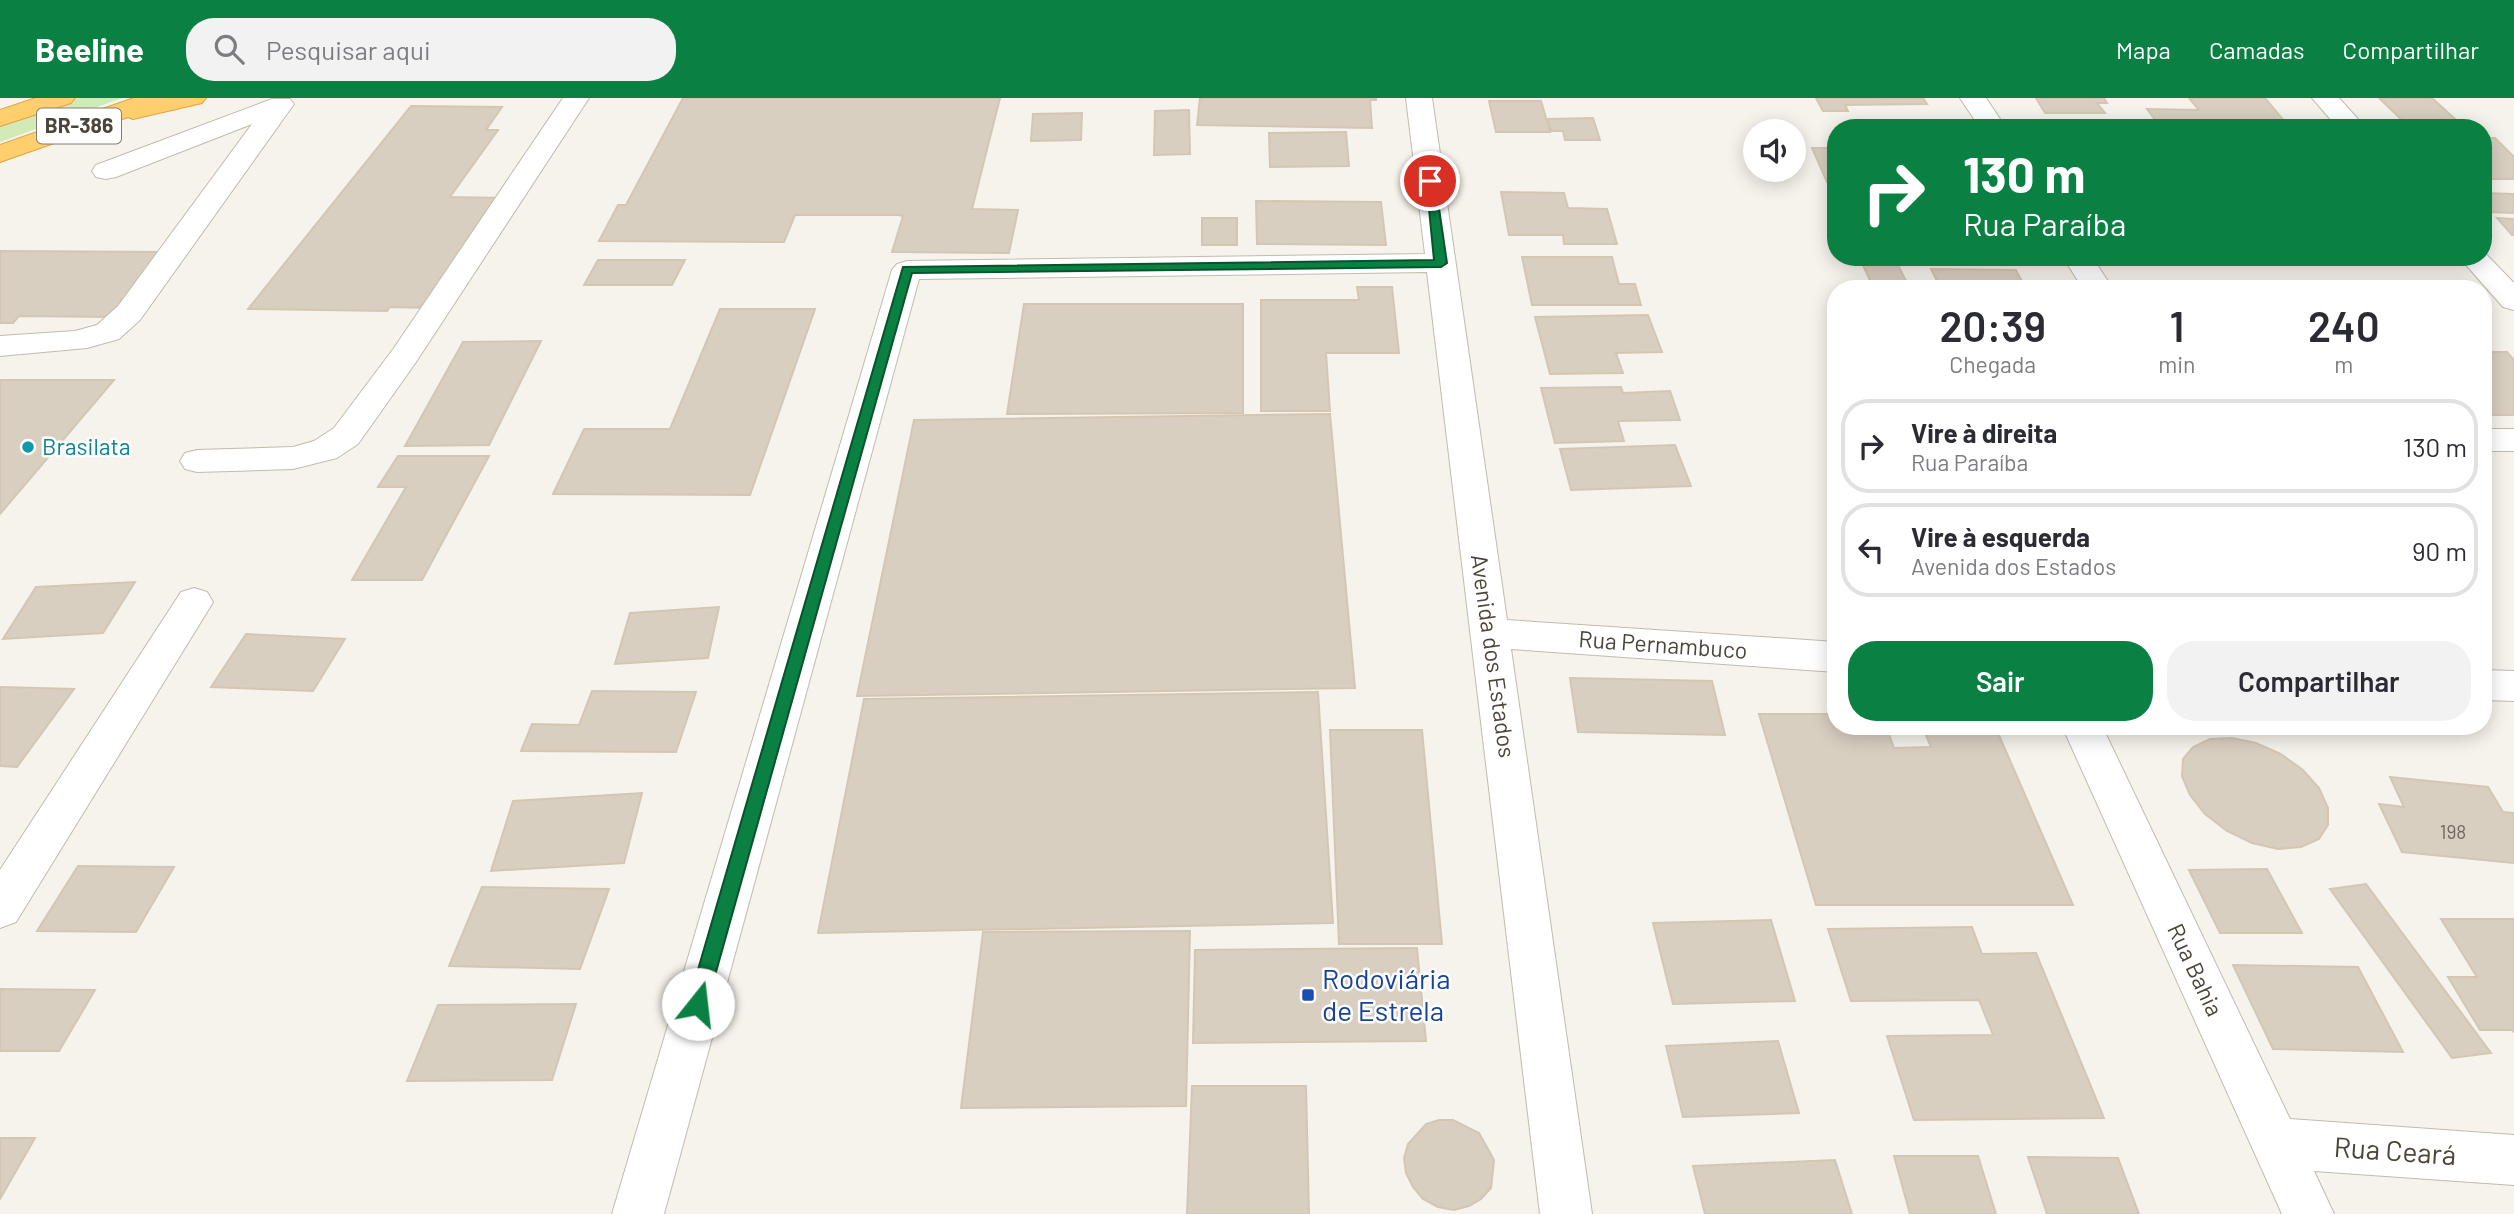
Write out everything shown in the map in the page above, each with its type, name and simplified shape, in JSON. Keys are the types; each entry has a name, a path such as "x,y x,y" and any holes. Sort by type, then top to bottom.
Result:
{"highway":[{"name":"BR-386","path":"0,118 62,98"},
{"name":"BR-386","path":"0,153 158,98"},
{"path":"104,117 193,98"}],"street":[{"path":"197,461 293,458 325,450 346,436 405,355 576,98"},
{"name":"Avenida dos Estados","path":"1419,98 1566,1214"},
{"path":"1973,98 1987,119"},
{"path":"2325,98 2345,119"},
{"path":"106,171 288,102"},
{"path":"0,346 76,341 108,332 129,313 288,102"},
{"path":"638,1214 907,270 1441,263"},
{"path":"2481,266 2514,301"},
{"path":"2492,439 2514,440"},
{"path":"0,908 194,601"},
{"name":"Rua Pernambuco","path":"1490,633 1827,656"},
{"path":"2492,685 2514,686"},
{"name":"Rua Bahia","path":"2086,735 2308,1214"},
{"name":"Rua Ceará","path":"2275,1143 2514,1160"}],"green space":[{"path":"79,98 122,98 0,142 0,123"}],"building":[{"path":"683,98 1000,98 972,209 1018,210 1009,253 892,252 903,216 898,215 795,215 784,242 599,241 618,205 626,205"},
{"path":"1200,98 1376,100 1370,100 1372,128 1197,125"},
{"path":"1816,98 1923,98 1927,104 1845,105 1848,111 1823,111"},
{"path":"2036,98 2104,98 2107,103 2097,103 2105,113 2045,113"},
{"path":"2189,98 2265,98 2282,119 2154,119 2147,109 2199,110"},
{"path":"2379,98 2432,98 2455,119 2401,119"},
{"path":"1489,101 1541,101 1550,132 1496,132"},
{"path":"411,106 502,107 486,130 498,130 450,197 504,198 431,308 390,307 387,311 248,309"},
{"path":"1189,110 1190,154 1154,155 1155,111"},
{"path":"1082,113 1081,140 1031,141 1033,114"},
{"path":"1593,118 1600,140 1565,140 1563,131 1551,131 1548,119"},
{"path":"1346,132 1349,166 1270,167 1269,133"},
{"path":"2492,138 2514,157 2514,179 2492,179"},
{"path":"1812,148 1827,148 1827,182"},
{"path":"1501,192 1564,193 1568,208 1607,209 1617,244 1564,244 1563,235 1509,235"},
{"path":"2492,193 2514,194 2514,213 2492,212"},
{"path":"1256,201 1381,202 1386,245 1257,244"},
{"path":"1202,218 1237,218 1237,245 1202,245"},
{"path":"2497,218 2514,219 2514,235 2512,235"},
{"path":"0,251 169,252 112,317 19,316 13,323 0,323"},
{"path":"1522,257 1612,257 1619,284 1635,284 1641,305 1532,305"},
{"path":"598,260 685,260 672,285 584,285"},
{"path":"1863,266 1898,266 1906,280 1870,280"},
{"path":"1931,269 2016,270 2021,280 1936,280"},
{"path":"1357,287 1392,287 1399,353 1326,353 1330,411 1261,411 1261,300 1359,300"},
{"path":"1024,304 1243,304 1243,413 1007,414"},
{"path":"720,309 815,309 750,495 553,494 584,429 670,429"},
{"path":"1648,315 1662,352 1616,353 1623,373 1550,374 1535,317"},
{"path":"541,341 489,445 405,446 463,342"},
{"path":"2492,352 2507,352 2514,360 2514,415 2492,415"},
{"name":"Brasilata","path":"0,380 114,380 0,514"},
{"path":"1621,387 1623,393 1670,391 1680,420 1618,421 1624,441 1555,443 1541,388"},
{"path":"1330,414 1355,688 857,696 914,420"},
{"path":"1675,445 1691,486 1571,490 1560,449"},
{"path":"398,456 489,456 422,580 352,580 406,487 378,487"},
{"path":"135,582 103,633 3,639 36,587"},
{"path":"719,607 708,658 615,664 630,613"},
{"path":"246,634 345,639 313,691 211,687"},
{"path":"1570,678 1712,681 1725,735 1578,732"},
{"path":"0,687 74,689 17,767 0,766"},
{"path":"592,691 696,692 676,752 521,751 532,724 579,725"},
{"path":"1318,692 1333,923 818,933 864,699"},
{"path":"1759,714 1827,714 1827,735 1889,735 1894,748 1931,747 1926,735 1999,735 2073,905 1816,905"},
{"path":"1330,730 1422,730 1442,944 1339,944"},
{"path":"2232,738 2256,743 2281,754 2303,770 2319,788 2328,808 2328,825 2319,839 2301,847 2278,849 2252,843 2227,831 2205,814 2190,795 2182,776 2183,759 2193,747 2210,739"},
{"path":"2390,777 2488,787 2503,812 2514,813 2514,863 2402,852 2379,804 2404,807"},
{"path":"642,793 624,863 491,871 513,801"},
{"path":"78,866 174,867 136,932 37,931"},
{"path":"2267,869 2302,933 2220,933 2189,870"},
{"path":"2366,884 2491,1053 2452,1058 2330,889"},
{"path":"482,887 609,889 580,969 449,966"},
{"path":"2441,919 2514,919 2514,1032 2480,1030 2448,977 2477,977"},
{"path":"1771,920 1795,1001 1673,1004 1653,923"},
{"path":"1972,927 1982,954 2036,953 2104,1118 1914,1120 1887,1036 1993,1035 1979,1000 1851,1001 1828,929"},
{"path":"1190,931 1186,1106 961,1108 983,932"},
{"name":"Rodoviária de Estrela","path":"1417,948 1426,1041 1193,1043 1195,950"},
{"path":"2233,965 2358,967 2403,1052 2273,1049"},
{"path":"0,989 95,990 59,1051 0,1051"},
{"path":"576,1004 552,1080 407,1081 438,1005"},
{"path":"1778,1041 1799,1113 1683,1117 1666,1046"},
{"path":"1192,1086 1306,1086 1309,1214 1187,1214"},
{"path":"1453,1120 1479,1133 1494,1160 1491,1188 1481,1199 1454,1210 1438,1207 1423,1199 1406,1173 1404,1158 1408,1144 1426,1124"},
{"path":"0,1138 35,1138 0,1199"},
{"path":"1894,1156 1978,1156 1996,1214 1910,1214"},
{"path":"2028,1157 2118,1158 2139,1214 2047,1214"},
{"path":"1835,1160 1852,1214 1705,1214 1693,1166"}],"place":[{"name":"Brasilata","path":"28,447"},
{"name":"Rodoviária de Estrela","path":"1308,995"}],"route":[{"path":"698,1004 907,270 1441,263 1430,181"}]}
